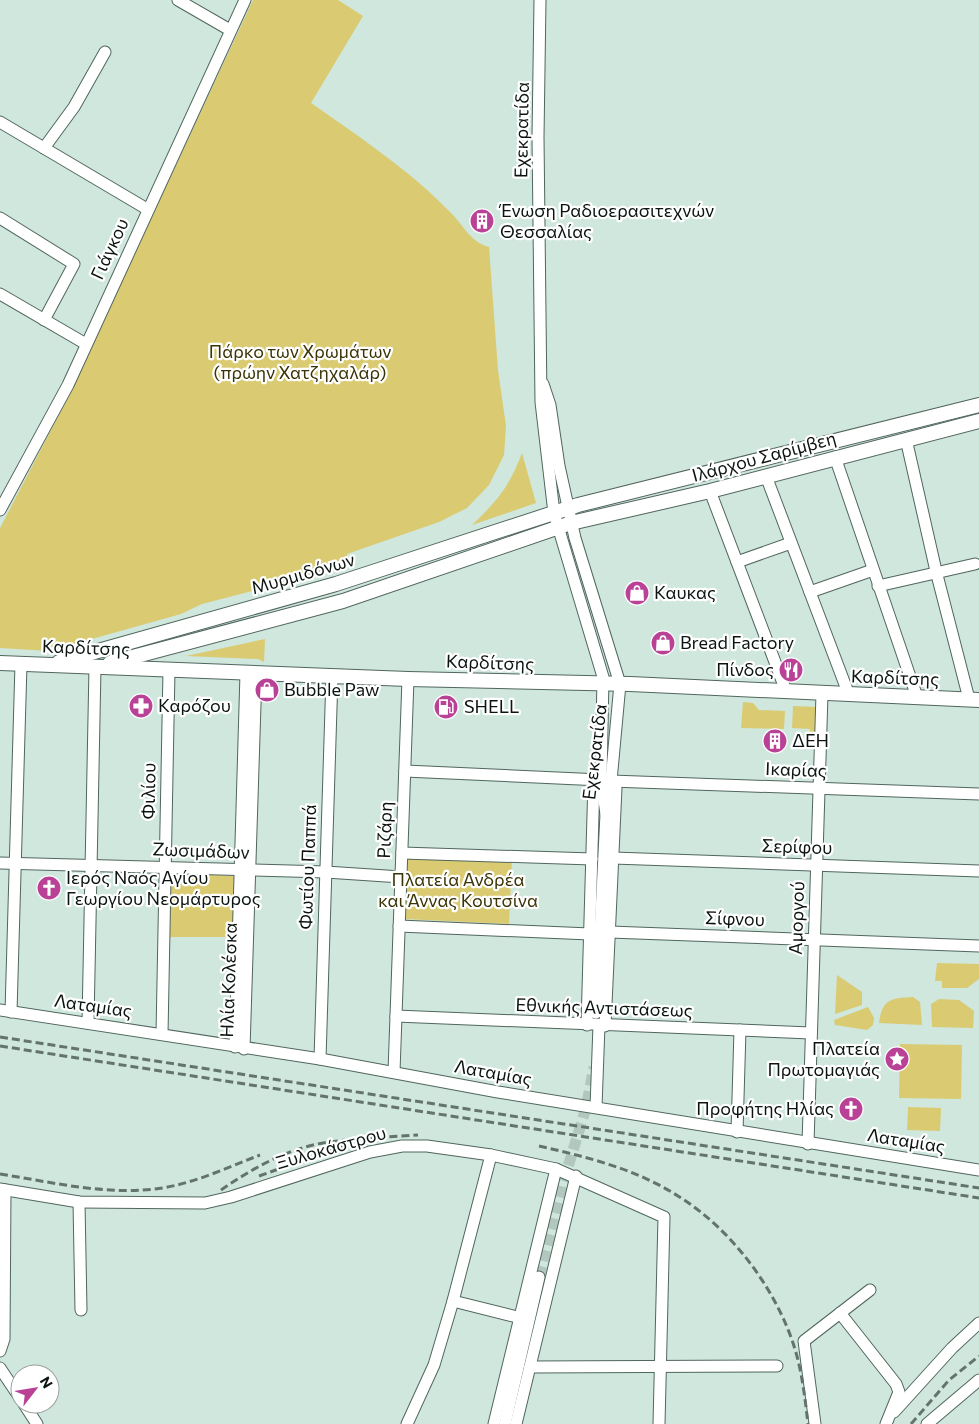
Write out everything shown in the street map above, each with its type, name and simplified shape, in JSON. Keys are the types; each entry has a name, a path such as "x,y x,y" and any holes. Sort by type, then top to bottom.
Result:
{"main road":[{"name":"Ιλάρχου Σαρίμβεη","path":"568,509 979,405"},
{"name":"Ιλάρχου Σαρίμβεη","path":"557,527 710,491 979,421"},
{"name":"Μυρμιδόνων","path":"46,666 336,584 568,509"},
{"name":"Μυρμιδόνων","path":"95,667 343,601 557,527"},
{"name":"Καρδίτσης","path":"0,663 408,679 620,684 974,699"}],"street":[{"path":"178,0 230,30"},
{"name":"Γιάγκου","path":"0,510 68,385 245,0"},
{"name":"Εχεκρατίδα","path":"540,0 538,137 541,410 557,527 602,671 604,685 606,814 596,1013"},
{"path":"44,148 74,108 105,52"},
{"path":"0,122 148,209"},
{"path":"0,218 74,264 44,320"},
{"path":"0,294 86,344"},
{"name":"Εχεκρατίδα","path":"542,380 550,405 568,509 620,684 606,781"},
{"path":"906,439 936,571 974,699"},
{"path":"836,457 917,697"},
{"path":"766,476 849,695"},
{"path":"710,491 786,691"},
{"path":"737,562 791,543"},
{"path":"878,586 936,571 975,564"},
{"path":"810,592 873,570"},
{"path":"5,1011 15,863 21,664"},
{"path":"88,1024 95,667"},
{"name":"Φιλίου","path":"162,1034 169,670"},
{"name":"Ηλία Κολέσκα","path":"240,1048 251,673"},
{"name":"Φωτίου Παππά","path":"320,1058 332,676"},
{"name":"Ριζάρη","path":"394,1072 408,679"},
{"name":"Αμοργού","path":"808,1144 822,694"},
{"name":"Ικαρίας","path":"405,771 606,781 979,794"},
{"path":"597,1025 610,932 613,858 606,781"},
{"path":"596,1107 597,1025 590,934 592,859 606,781"},
{"path":"402,853 592,859"},
{"name":"Σερίφου","path":"613,858 979,871"},
{"name":"Ζωσιμάδων","path":"0,863 326,872 401,877"},
{"path":"399,926 590,934"},
{"name":"Σίφνου","path":"610,932 979,946"},
{"name":"Λαταμίας","path":"5,1011 162,1034 240,1048 320,1058 498,1092 808,1144 979,1170"},
{"name":"Εθνικής Αντιστάσεως","path":"396,1016 811,1033"},
{"path":"737,1132 740,1030"},
{"name":"Ξυλοκάστρου","path":"2,1190 79,1202 199,1203 219,1201 362,1154 402,1146 435,1147 491,1155 556,1169 576,1176 664,1217 660,1366"},
{"path":"407,1424 434,1365 453,1301 491,1155"},
{"path":"494,1424 556,1169"},
{"path":"516,1424 576,1176"},
{"path":"0,1351 4,1339 2,1190"},
{"path":"79,1202 81,1310"},
{"path":"505,1424 539,1277"},
{"path":"815,1424 804,1341 870,1290"},
{"path":"453,1301 521,1318"},
{"path":"840,1313 896,1384 899,1392 888,1421"},
{"path":"888,1421 952,1348 979,1323"},
{"path":"659,1424 660,1366"},
{"path":"530,1367 777,1366"},
{"path":"1,1373 10,1385"},
{"path":"928,1423 979,1380"}],"green space":[{"name":"Πάρκο των Χρωμάτων (πρώην Χατζηχαλάρ)","path":"253,0 338,0 363,16 311,103 403,169 437,199 477,242 489,247 498,370 506,426 504,455 489,485 467,508 439,522 347,554 348,566 202,604 181,614 49,651 0,648 0,528 64,405"},
{"path":"522,453 536,503 472,525 502,492"},
{"path":"265,639 264,662 258,659 186,656"},
{"path":"743,702 753,703 759,710 785,711 784,729 741,728"},
{"path":"793,706 817,707 814,749 809,748 810,729 792,728"},
{"name":"Πλατεία Ανδρέα και Άννας Κουτσίνα","path":"406,856 512,861 509,924 404,919"},
{"path":"169,873 235,876 233,937 169,937"},
{"path":"937,963 979,964 979,979 967,988 942,988 942,981 935,981"},
{"path":"837,975 862,992 862,1005 835,1014"},
{"path":"913,997 920,1002 922,1025 879,1023 885,1004 893,999"},
{"path":"939,999 959,1000 974,1011 973,1028 932,1027 931,1004"},
{"path":"868,1007 874,1018 873,1025 867,1030 835,1025 834,1020"},
{"path":"900,1044 962,1045 961,1099 899,1098"},
{"path":"908,1107 941,1108 940,1131 907,1130"}],"tunnel":[{"path":"539,1277 563,1183 586,1108 594,1067"}],"railway":[{"path":"0,1037 979,1188"},
{"path":"0,1046 979,1198"},
{"path":"221,1190 259,1166 286,1154 314,1145 418,1135"},
{"path":"259,1176 346,1145"},
{"path":"539,1146 611,1165 645,1178 697,1209 733,1242 763,1281 786,1324 799,1365 808,1424"},
{"path":"0,1174 97,1189 155,1189 195,1180 260,1155"},
{"path":"911,1424 949,1380 979,1356"}],"place":[{"name":"Ένωση Ραδιοερασιτεχνών Θεσσαλίας","path":"482,221"},
{"name":"Καυκας","path":"637,593"},
{"name":"Bread Factory","path":"663,643"},
{"name":"Πίνδος","path":"791,670"},
{"name":"Bubble Paw","path":"267,690"},
{"name":"Καρόζου","path":"141,706"},
{"name":"SHELL","path":"446,707"},
{"name":"ΔΕΗ","path":"775,741"},
{"name":"Ιερός Ναός Αγίου Γεωργίου Νεομάρτυρος","path":"49,888"},
{"name":"Πλατεία Πρωτομαγιάς","path":"897,1059"},
{"name":"Προφήτης Ηλίας","path":"851,1109"}]}
